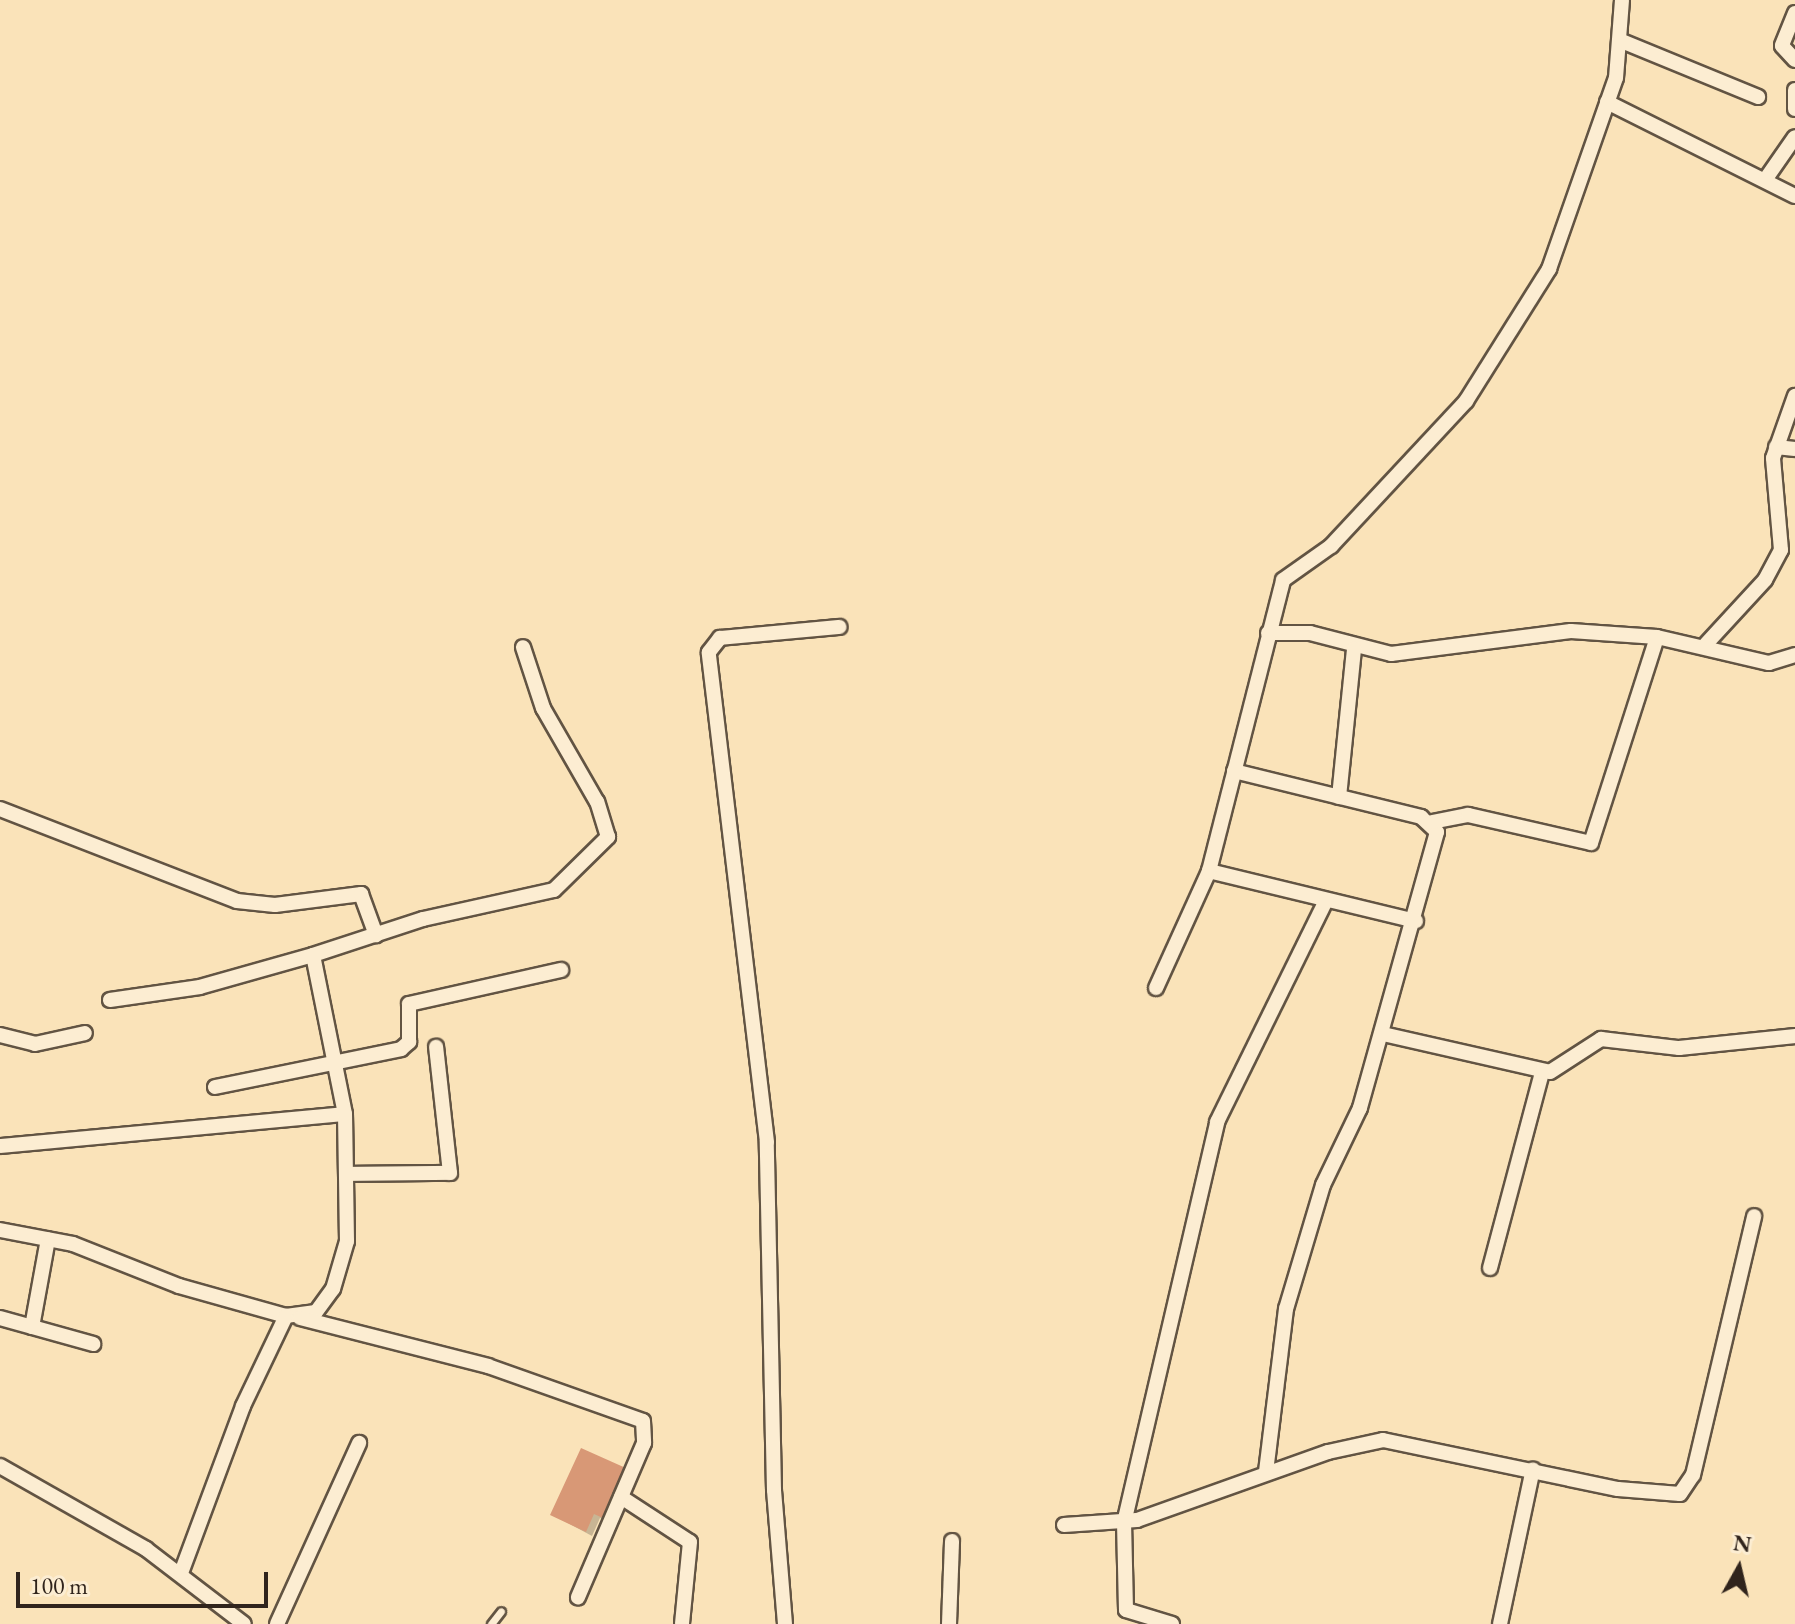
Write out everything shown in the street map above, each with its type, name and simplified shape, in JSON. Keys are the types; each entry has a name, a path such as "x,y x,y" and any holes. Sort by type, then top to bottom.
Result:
{"street":[{"path":"1156,988 1209,871 1283,580 1331,546 1480,382 1555,257 1624,42 1622,0"},
{"path":"1795,13 1782,51 1795,60"},
{"path":"1624,42 1758,97"},
{"path":"1795,90 1795,109"},
{"path":"1607,102 1795,196"},
{"path":"1765,180 1795,137"},
{"path":"1706,644 1765,580 1781,550 1776,447 1795,396"},
{"path":"1776,447 1795,449"},
{"path":"785,1624 774,1490 767,1142 709,652 720,638 839,627"},
{"path":"1268,633 1310,633 1354,649 1410,654 1581,631 1706,644 1769,663 1795,655"},
{"path":"1234,771 1432,822 1468,815 1571,844 1591,843 1657,637"},
{"path":"110,1000 200,987 376,935 554,890 608,837 597,802 543,708 523,647"},
{"path":"1339,797 1354,649"},
{"path":"0,809 237,901 275,905 361,894 376,935"},
{"path":"1266,1472 1286,1309 1323,1185 1360,1108 1383,1034 1436,847 1432,822"},
{"path":"1209,871 1416,921"},
{"path":"1172,1624 1126,1610 1124,1523 1217,1122 1326,900"},
{"path":"181,1573 238,1419 293,1317 316,1312 342,1266 347,1174 345,1114 339,1065 313,955"},
{"path":"215,1087 339,1065 401,1049 409,1042 409,1004 561,970"},
{"path":"0,1035 35,1044 85,1033"},
{"path":"1383,1034 1542,1072 1601,1039 1679,1048 1795,1036"},
{"path":"347,1174 450,1173 436,1047"},
{"path":"1490,1268 1542,1072"},
{"path":"0,1146 345,1114"},
{"path":"1064,1525 1124,1523 1266,1472 1383,1440 1667,1496 1689,1486 1754,1216"},
{"path":"0,1230 48,1239 293,1317 488,1366 638,1418 646,1435 578,1597"},
{"path":"32,1327 48,1239"},
{"path":"0,1318 93,1344"},
{"path":"277,1624 359,1443"},
{"path":"0,1466 181,1573 244,1624"},
{"path":"1500,1624 1533,1469"},
{"path":"621,1497 690,1542 682,1624"},
{"path":"949,1624 952,1541"}],"lane":[{"path":"491,1624 501,1611"}],"building":[{"path":"581,1448 628,1469 605,1519 594,1514 586,1532 550,1515"}]}
